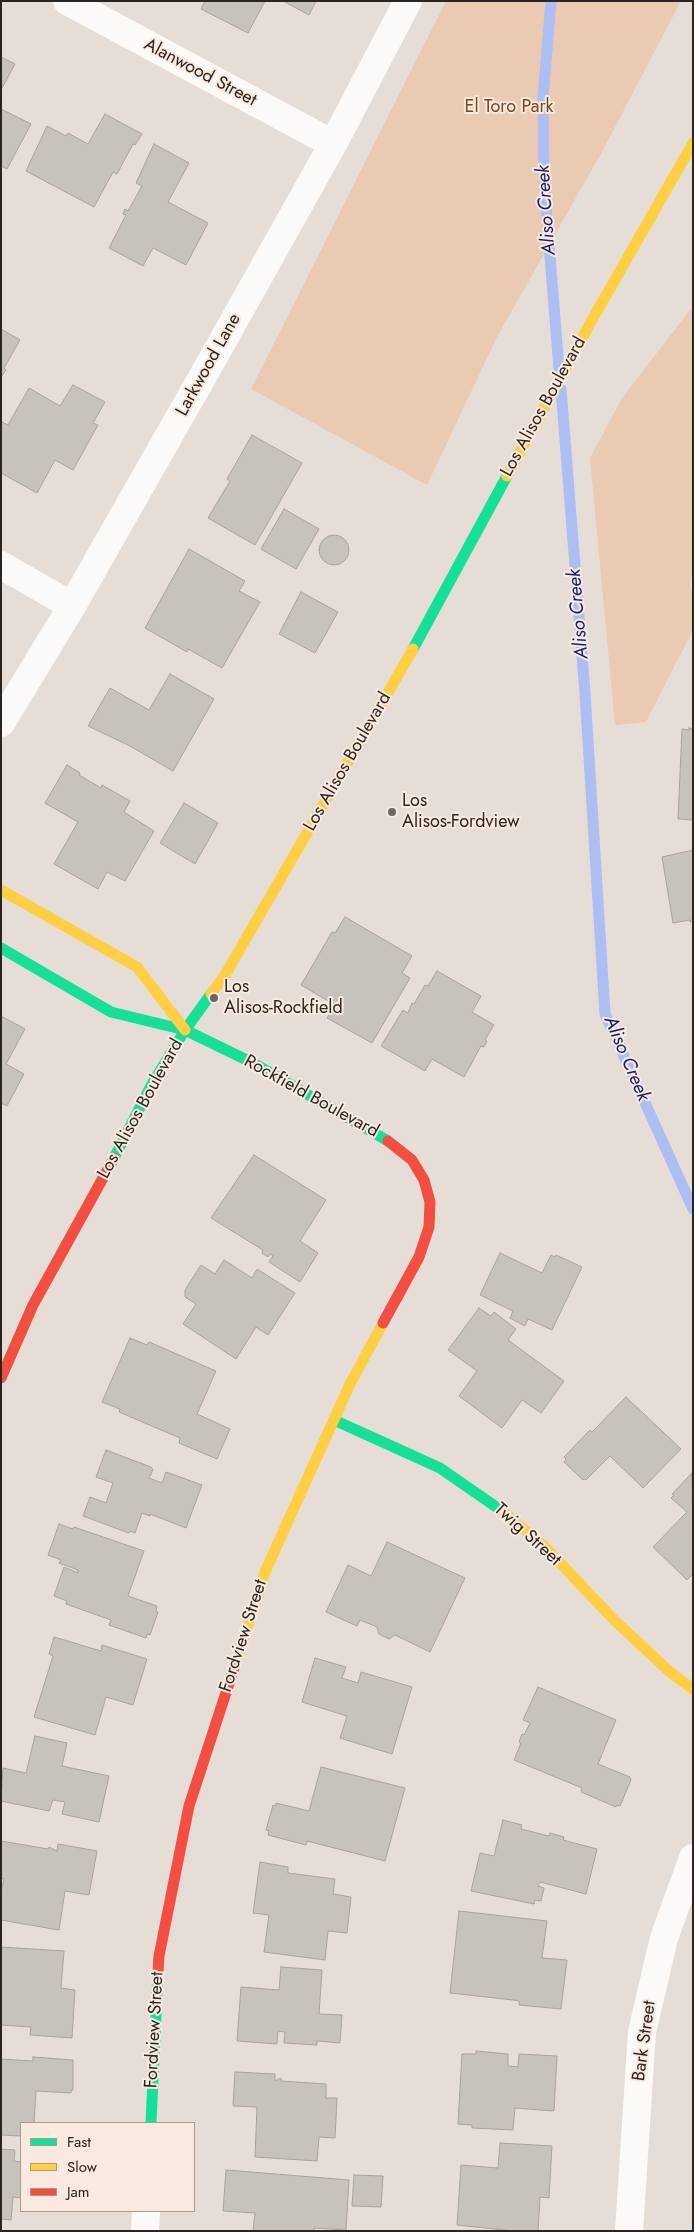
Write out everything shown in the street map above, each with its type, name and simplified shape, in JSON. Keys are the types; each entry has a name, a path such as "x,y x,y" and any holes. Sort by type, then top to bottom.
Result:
{"main road":[{"name":"Los Alisos Boulevard","path":"1,1378 33,1305 142,1106 152,1084 185,1030 225,975 390,690 592,320 693,143"},
{"name":"Rockfield Boulevard","path":"1,890 137,967 185,1030"},
{"name":"Rockfield Boulevard","path":"1,948 112,1012 185,1030 254,1064 392,1143 412,1160 424,1180"},
{"name":"Fordview Street","path":"151,2122 159,1956 189,1806 265,1572 350,1384 419,1257 429,1227 430,1202 424,1180"},
{"name":"Twig Street","path":"334,1420 440,1468 496,1506 546,1548 614,1620 671,1673 693,1689"}],"street":[{"name":"Alanwood Street","path":"67,1 333,144"},
{"name":"Larkwood Lane","path":"1,723 72,606 333,144 408,1"},
{"path":"1,565 72,606"},
{"name":"Bark Street","path":"628,2231 642,2032 664,1938 693,1858"},
{"path":"145,2231 146,2212"}],"green space":[{"name":"El Toro Park","path":"446,1 681,1 603,150 497,337 427,485 251,389"},
{"path":"693,306 693,577 690,582 693,594 693,630 646,722 615,725 590,458 622,398"}],"building":[{"path":"205,1 265,1 248,33 201,9"},
{"path":"283,1 316,1 309,15"},
{"path":"1,57 15,64 1,90"},
{"path":"1,109 31,124 7,169 1,166"},
{"path":"105,114 142,134 135,145 133,144 117,174 113,172 94,207 26,171 47,126 66,136 68,133 88,144"},
{"path":"154,144 189,163 168,202 208,223 186,265 153,248 143,266 109,248 126,215 123,214 125,209 128,211 142,186 136,183"},
{"path":"1,329 20,340 1,377"},
{"path":"73,385 105,402 93,423 98,425 73,470 55,460 37,493 1,473 1,424 2,422 8,425 29,388 60,406"},
{"path":"252,435 302,463 255,545 208,518 230,481 227,479"},
{"path":"284,509 319,529 296,569 261,549"},
{"path":"334,535 345,539 349,550 345,561 334,565 323,561 319,550 323,539"},
{"path":"189,549 245,581 239,591 260,602 222,668 188,649 187,652 145,628"},
{"path":"301,592 338,612 315,653 279,634"},
{"path":"170,674 214,699 173,771 130,746 88,726 110,688 149,710"},
{"path":"689,728 693,729 693,820 678,819 682,729 689,730"},
{"path":"67,765 80,773 79,775 101,788 102,785 130,801 124,812 154,831 125,881 107,872 98,889 54,864 78,822 45,803"},
{"path":"184,803 218,823 195,864 160,843"},
{"path":"693,850 693,921 673,923 662,857"},
{"path":"345,917 412,956 402,973 410,978 372,1043 327,1018 335,1005 301,985 332,932 335,933"},
{"path":"437,971 481,996 472,1012 494,1025 485,1040 487,1041 484,1047 481,1046 464,1077 432,1059 425,1071 381,1046 403,1010 408,1013 412,1003 414,1004 425,985 428,986"},
{"path":"1,1016 25,1029 6,1064 24,1074 7,1106 1,1103"},
{"path":"254,1155 326,1200 300,1241 318,1253 300,1282 269,1262 273,1256 270,1254 268,1257 262,1253 263,1250 211,1218"},
{"path":"500,1253 542,1273 551,1255 555,1257 556,1255 582,1267 552,1330 528,1319 525,1326 510,1318 513,1311 480,1295"},
{"path":"224,1260 252,1278 257,1269 295,1293 268,1335 256,1327 236,1359 183,1324 196,1304 185,1297 185,1290 201,1265 215,1274"},
{"path":"479,1308 491,1316 494,1312 516,1329 508,1340 564,1381 541,1413 522,1400 502,1428 459,1396 477,1371 448,1350"},
{"path":"130,1338 147,1345 149,1342 216,1371 197,1414 230,1429 217,1459 179,1443 180,1438 119,1412 120,1409 102,1402"},
{"path":"626,1397 681,1449 643,1488 610,1456 586,1480 583,1480 564,1462 566,1459 564,1457 590,1430 592,1432"},
{"path":"106,1450 151,1467 153,1470 149,1478 162,1483 166,1472 202,1485 186,1528 150,1514 150,1516 142,1513 135,1533 130,1531 129,1533 83,1516 90,1497 106,1503 113,1483 96,1477"},
{"path":"692,1473 693,1574 687,1580 653,1547 687,1512 671,1498 674,1495 672,1494"},
{"path":"59,1524 73,1529 74,1527 144,1551 128,1596 157,1606 156,1611 158,1612 150,1635 147,1634 146,1638 109,1625 111,1620 66,1604 67,1601 54,1596 64,1567 78,1573 78,1570 59,1563 61,1560 48,1555"},
{"path":"387,1542 465,1578 430,1652 395,1635 389,1639 379,1634 377,1627 360,1620 357,1626 326,1612 348,1565 371,1576"},
{"path":"54,1637 101,1651 102,1645 147,1659 133,1705 106,1697 95,1735 34,1717 53,1656 49,1654"},
{"path":"315,1658 346,1667 342,1678 358,1683 361,1672 412,1687 392,1754 340,1738 347,1716 302,1702"},
{"path":"538,1687 616,1720 598,1764 630,1777 631,1780 620,1806 617,1805 616,1807 581,1792 582,1788 514,1760 521,1743 519,1742 522,1734 524,1735 530,1723 523,1720"},
{"path":"35,1736 67,1743 62,1766 109,1776 99,1822 62,1814 65,1802 53,1800 49,1811 1,1801 3,1768 26,1773"},
{"path":"321,1767 405,1788 385,1861 307,1841 306,1845 268,1835 269,1831 266,1830 273,1805 276,1806 276,1803 309,1811"},
{"path":"503,1820 522,1825 521,1829 549,1836 550,1833 564,1837 563,1840 597,1849 586,1894 540,1882 538,1886 544,1888 541,1901 535,1900 534,1904 471,1891 480,1853 494,1856"},
{"path":"1,1841 48,1849 49,1847 57,1851 58,1844 97,1851 89,1895 65,1891 59,1930 1,1920 1,1892 4,1879 1,1878"},
{"path":"260,1862 288,1867 288,1873 335,1879 333,1894 351,1897 347,1933 328,1931 325,1960 264,1952 269,1915 253,1913"},
{"path":"459,1911 547,1921 542,1958 567,1960 561,2009 519,2005 519,2001 513,2000 450,1993"},
{"path":"1,1947 64,1951 61,1988 75,1990 72,2038 30,2035 31,2027 1,2025"},
{"path":"281,1967 322,1970 319,2014 342,2015 340,2043 317,2041 317,2045 284,2043 285,2032 278,2031 277,2044 237,2041 241,1987 279,1990"},
{"path":"476,2051 508,2054 508,2066 518,2067 519,2054 557,2056 554,2111 515,2108 513,2130 472,2128 472,2125 458,2124 462,2054 476,2054"},
{"path":"33,2057 73,2060 73,2090 71,2090 71,2093 36,2091 34,2122 20,2122 20,2136 1,2135 1,2059 33,2061"},
{"path":"235,2072 275,2074 275,2081 281,2078 281,2081 326,2084 326,2098 337,2098 335,2138 319,2137 317,2161 255,2157 257,2107 233,2106"},
{"path":"500,2143 552,2146 549,2198 540,2197 538,2231 513,2231 457,2225 461,2165 498,2168"},
{"path":"1,2149 15,2150 14,2161 20,2162 20,2198 13,2197 11,2220 1,2219"},
{"path":"226,2170 349,2180 346,2230 314,2228 314,2231 253,2231 255,2213 223,2211"},
{"path":"354,2175 383,2176 381,2207 352,2206"}],"waterway":[{"name":"Aliso Creek","path":"551,1 543,97 544,181 559,369"},
{"name":"Aliso Creek","path":"561,389 585,693 605,1014 693,1209"}],"traffic: fast":[{"path":"413,649 507,476"},
{"path":"1,948 111,1012 185,1030 255,1064 388,1141"},
{"path":"114,1158 152,1084 185,1030 211,994"},
{"path":"334,1420 440,1468 502,1511"},
{"path":"151,2122 158,1972"}],"traffic: slow":[{"path":"507,476 592,320 693,143"},
{"path":"211,994 225,975 413,649"},
{"path":"1,890 137,967 185,1030"},
{"path":"234,1668 265,1572 350,1384 383,1323"},
{"path":"502,1511 546,1548 614,1620 671,1673 693,1689"}],"traffic: jam":[{"path":"383,1323 419,1257 429,1227 430,1202 424,1180 412,1160 388,1141"},
{"path":"1,1378 33,1305 114,1158"},
{"path":"158,1972 159,1956 189,1806 234,1668"}],"place":[{"name":"Los Alisos-Fordview","path":"392,812"},
{"name":"Los Alisos-Rockfield","path":"214,998"}]}
